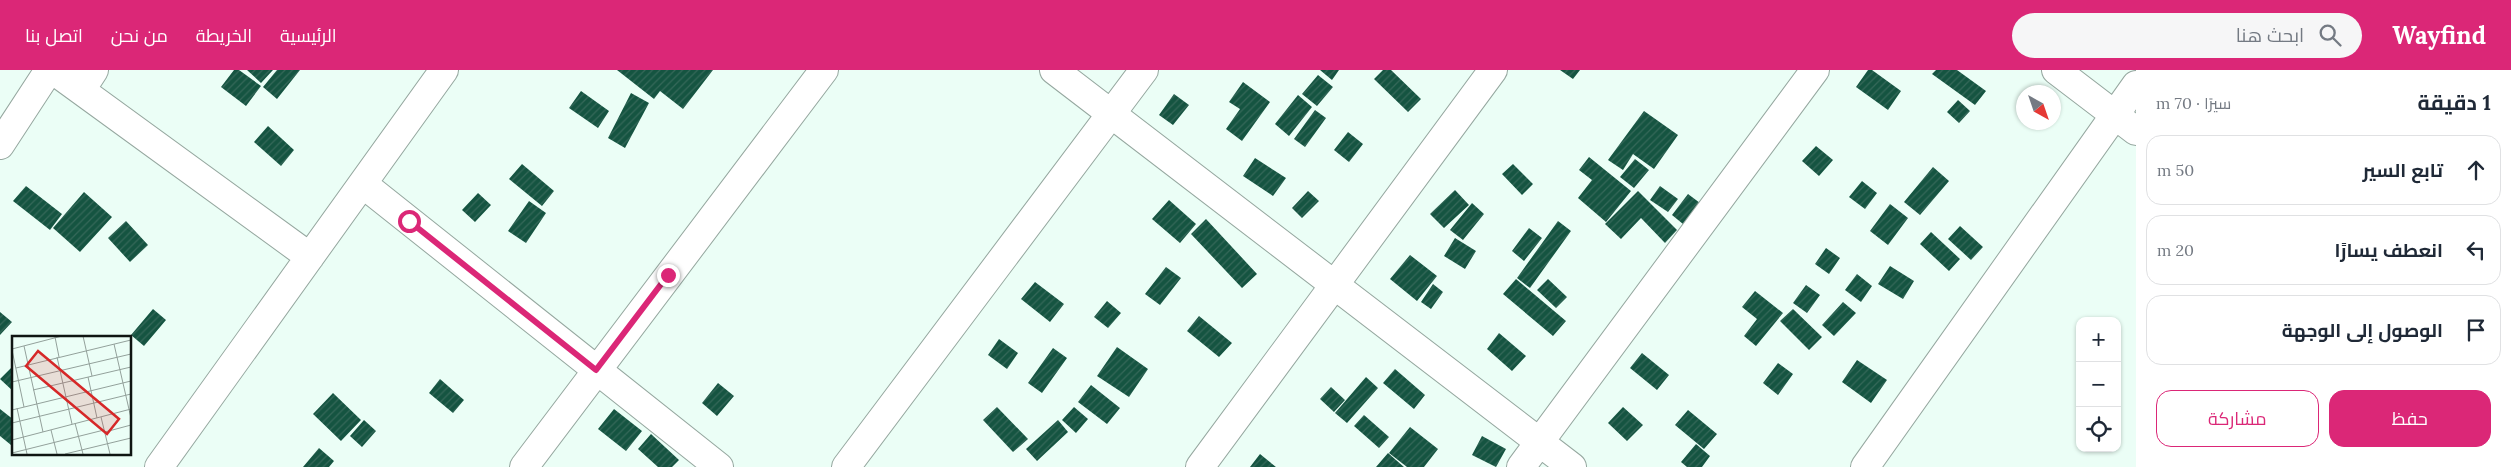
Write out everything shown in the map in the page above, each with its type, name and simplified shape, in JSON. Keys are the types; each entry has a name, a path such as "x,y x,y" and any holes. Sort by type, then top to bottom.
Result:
{"street":[{"path":"0,145 49,70"},
{"path":"53,70 87,80 310,257"},
{"path":"160,467 444,70"},
{"path":"524,467 824,70"},
{"path":"1054,70 1572,467"},
{"path":"846,467 1144,70"},
{"path":"1200,467 1494,70"},
{"path":"1521,467 1815,70"},
{"path":"2056,70 2126,123"},
{"path":"1865,467 2126,123 2136,85"},
{"path":"362,184 719,467"}],"building":[{"path":"234,70 239,70 261,86 246,106 221,87"},
{"path":"247,70 273,70 261,83"},
{"path":"277,70 300,70 277,99 263,87"},
{"path":"617,70 713,70 683,109 660,91 654,99"},
{"path":"1320,70 1339,70 1332,80"},
{"path":"1383,70 1391,70 1421,99 1408,112 1374,79"},
{"path":"1560,70 1580,70 1573,79"},
{"path":"1868,70 1872,70 1901,91 1888,110 1856,87"},
{"path":"1936,70 1957,70 1986,91 1975,105 1932,74"},
{"path":"1318,75 1333,87 1317,106 1302,94"},
{"path":"1243,82 1270,102 1242,141 1226,129 1240,109 1229,102"},
{"path":"581,91 609,111 598,128 569,108"},
{"path":"631,93 649,103 625,148 608,138"},
{"path":"1174,94 1189,105 1173,125 1159,115"},
{"path":"1298,95 1312,107 1289,136 1275,124"},
{"path":"1958,100 1970,111 1959,123 1947,112"},
{"path":"1315,110 1326,118 1305,147 1294,139"},
{"path":"1644,111 1678,135 1654,169 1633,154 1623,170 1608,160"},
{"path":"268,126 294,150 281,166 254,142"},
{"path":"1348,132 1363,144 1349,162 1334,150"},
{"path":"1816,146 1833,160 1819,176 1802,161"},
{"path":"1589,157 1631,191 1606,222 1578,198 1592,180 1579,170"},
{"path":"1255,158 1286,178 1273,196 1243,176"},
{"path":"1635,159 1649,170 1634,188 1620,177"},
{"path":"522,164 554,191 542,206 509,179"},
{"path":"1513,164 1533,184 1522,195 1502,174"},
{"path":"1933,167 1949,181 1920,215 1904,202"},
{"path":"1862,181 1877,193 1865,209 1849,197"},
{"path":"26,186 62,214 50,230 13,201"},
{"path":"1660,186 1678,199 1668,212 1650,200"},
{"path":"1455,190 1469,205 1444,228 1430,214"},
{"path":"1308,191 1319,201 1302,218 1292,208"},
{"path":"1638,191 1677,230 1665,243 1641,218 1621,239 1605,224"},
{"path":"84,192 112,217 80,252 53,228"},
{"path":"478,193 491,205 475,222 462,210"},
{"path":"1688,194 1700,203 1683,224 1672,215"},
{"path":"1169,200 1196,224 1180,243 1152,219"},
{"path":"529,201 546,213 526,243 508,231"},
{"path":"1472,203 1484,214 1463,240 1450,230"},
{"path":"1890,204 1908,218 1888,245 1870,231"},
{"path":"1206,219 1257,274 1242,288 1191,234"},
{"path":"126,221 148,245 130,262 108,238"},
{"path":"1558,221 1571,231 1530,288 1517,278"},
{"path":"1960,226 1983,247 1971,260 1948,239"},
{"path":"1529,228 1542,238 1524,261 1512,251"},
{"path":"1931,232 1960,259 1949,271 1920,244"},
{"path":"1455,238 1476,251 1465,269 1444,256"},
{"path":"1826,248 1840,258 1829,274 1815,264"},
{"path":"1410,255 1437,276 1417,301 1390,279"},
{"path":"1890,266 1914,281 1903,299 1878,284"},
{"path":"1166,267 1181,278 1160,305 1145,294"},
{"path":"1857,274 1872,286 1861,302 1845,290"},
{"path":"1516,279 1566,321 1553,336 1503,294"},
{"path":"1548,279 1567,297 1556,308 1537,290"},
{"path":"1035,282 1064,304 1050,322 1021,299"},
{"path":"1433,284 1443,292 1431,309 1421,302"},
{"path":"1806,285 1820,295 1807,313 1793,303"},
{"path":"1755,291 1783,313 1756,346 1744,336 1757,319 1742,307"},
{"path":"1107,301 1121,313 1108,328 1094,317"},
{"path":"1843,302 1856,313 1834,336 1822,325"},
{"path":"153,309 166,320 144,346 131,335"},
{"path":"1793,309 1822,337 1809,350 1780,321"},
{"path":"0,312 12,322 0,335"},
{"path":"1199,316 1232,343 1219,357 1187,331"},
{"path":"1499,333 1526,356 1512,371 1487,349"},
{"path":"999,339 1018,353 1007,369 988,355"},
{"path":"1117,347 1148,369 1129,397 1097,376"},
{"path":"1053,348 1067,358 1042,393 1028,383"},
{"path":"1642,353 1669,375 1657,390 1630,368"},
{"path":"1857,360 1887,380 1871,403 1842,382"},
{"path":"1778,363 1793,374 1778,395 1763,383"},
{"path":"12,367 12,390 0,379"},
{"path":"1395,369 1425,395 1414,409 1383,383"},
{"path":"1366,377 1378,388 1347,423 1335,413"},
{"path":"440,379 464,400 453,413 429,393"},
{"path":"718,383 734,396 717,416 702,403"},
{"path":"1091,385 1120,408 1107,424 1078,402"},
{"path":"1331,387 1345,400 1334,412 1320,399"},
{"path":"333,393 361,420 341,441 313,414"},
{"path":"997,407 1028,439 1013,452 983,420"},
{"path":"1074,407 1088,419 1076,433 1062,420"},
{"path":"1623,407 1643,425 1627,441 1608,423"},
{"path":"0,409 12,418 12,444 11,445 0,436"},
{"path":"614,409 642,431 626,451 598,429"},
{"path":"1688,410 1717,434 1704,449 1675,425"},
{"path":"1364,415 1389,437 1379,448 1354,426"},
{"path":"364,420 376,431 362,447 350,436"},
{"path":"1058,420 1068,432 1037,461 1026,449"},
{"path":"1410,427 1438,449 1424,467 1407,467 1389,453"},
{"path":"651,434 679,460 672,467 658,467 638,449"},
{"path":"1482,436 1506,449 1496,467 1472,455"},
{"path":"1696,444 1710,456 1702,467 1687,467 1681,462"},
{"path":"319,448 334,461 329,467 303,467"},
{"path":"1388,453 1404,467 1376,467"},
{"path":"1260,454 1276,467 1250,467"}],"route":[{"path":"409,221 596,370 668,275"}]}
